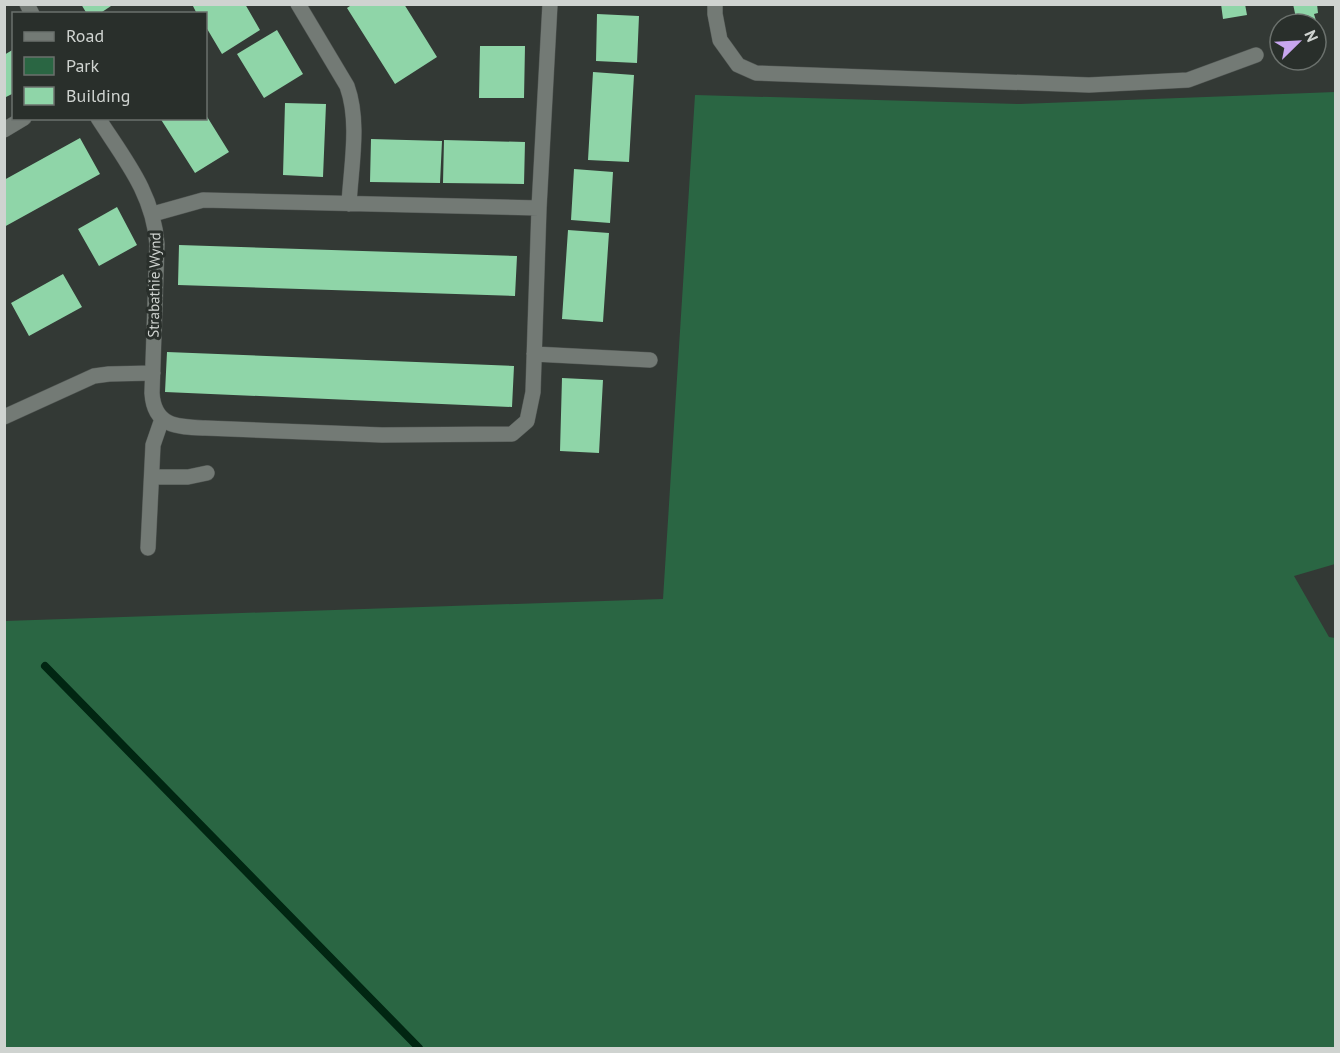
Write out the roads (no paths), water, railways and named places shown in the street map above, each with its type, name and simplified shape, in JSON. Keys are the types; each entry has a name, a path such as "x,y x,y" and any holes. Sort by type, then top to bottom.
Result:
{"street":[{"path":"148,549 153,445 162,419 181,427 382,435 512,434 527,421 533,392 539,208 550,4"},
{"path":"715,4 720,40 738,65 756,73 1089,85 1188,80 1256,55"},
{"path":"305,7 347,86 352,100 349,204"},
{"path":"4,130 21,120"},
{"name":"Strabathie Wynd","path":"99,120 139,182 153,214 157,244 153,404 162,419"},
{"path":"153,214 203,200 539,208"},
{"path":"534,354 650,360"},
{"path":"4,417 94,376 153,373"},
{"path":"152,477 188,477 207,473"}],"waterway":[{"path":"45,666 419,1048"}]}
